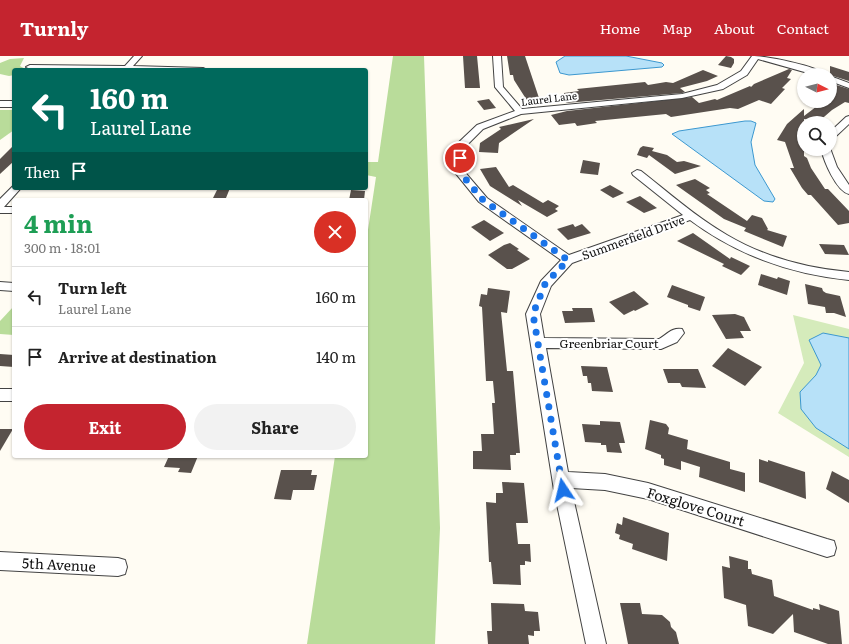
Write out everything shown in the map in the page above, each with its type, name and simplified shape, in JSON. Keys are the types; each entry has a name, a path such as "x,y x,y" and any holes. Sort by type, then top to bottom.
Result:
{"street":[{"path":"128,68 138,56"},
{"path":"497,56 499,87 520,112"},
{"path":"756,56 801,68"},
{"name":"Laurel Lane","path":"568,260 483,200 458,170 461,145 480,126 520,112 682,96 720,87 744,73 756,56"},
{"path":"30,67 62,68"},
{"path":"837,81 849,86"},
{"path":"0,104 12,104"},
{"path":"837,130 849,119"},
{"path":"828,156 831,166 839,180 849,191"},
{"path":"637,173 691,216 737,245 770,258 819,273 849,276"},
{"path":"0,205 14,190"},
{"path":"0,210 12,210"},
{"name":"Summerfield Drive","path":"596,644 562,480 533,314 545,284 568,260 691,216"},
{"path":"0,286 12,287"},
{"name":"Greenbriar Court","path":"538,343 661,344 672,338 677,333"},
{"path":"0,395 12,395"},
{"name":"Foxglove Court","path":"562,480 605,482 648,491 827,548"},
{"name":"5th Avenue","path":"0,561 118,566"}],"green space":[{"path":"393,56 424,56 440,528 435,644 307,644 335,458 368,458 368,230 376,177 368,175 368,162 378,162"},
{"path":"24,58 20,66 24,68 12,68 12,75 0,74 0,63 10,59"},
{"path":"0,110 12,110 12,131 0,140"},
{"path":"12,308 12,335 0,334 0,321"},
{"path":"793,315 849,329 849,457 778,413 804,363"}],"water":[{"path":"565,56 626,56 662,63 664,65 662,67 569,75 560,73 556,62"},
{"path":"745,121 756,123 751,142 755,165 775,199 773,202 764,201 672,134 679,131"},
{"path":"823,333 849,338 849,449 816,428 801,409 800,392 816,375 821,365 809,340"}],"building":[{"path":"463,56 477,56 480,88 465,88"},
{"path":"507,56 525,56 540,101 528,102 514,80 513,75 510,75"},
{"path":"726,56 734,59 734,63 731,68 718,65"},
{"path":"837,68 849,72 849,81 837,77"},
{"path":"789,69 792,70 787,78 791,79 782,88 785,89 771,104 759,100 738,109 730,108 671,117 666,114 595,121 597,123 577,126 575,123 559,125 551,115 567,111 692,97 699,103 715,99 717,100 750,86 751,87 754,84"},
{"path":"703,70 718,76 707,81 680,88 685,92 682,93 566,103 564,93 579,91 577,89 645,82 648,85 666,82 673,83"},
{"path":"837,85 849,89 849,103 845,102 837,107"},
{"path":"489,99 496,108 484,110 477,101"},
{"path":"814,108 835,108 825,116 804,116"},
{"path":"804,109 804,116 797,116 797,156 804,156 807,158 811,168 825,189 828,189 849,211 849,223 838,225 811,195 808,195 790,168 794,168 785,142 777,140 787,124"},
{"path":"534,119 499,143 498,153 479,152 480,143 501,129 499,127"},
{"path":"643,146 654,148 652,151 667,155 677,162 684,161 701,166 675,174 649,155 647,158 637,155 640,148"},
{"path":"12,147 12,163 0,174 0,159"},
{"path":"583,160 600,163 598,175 580,173"},
{"path":"496,167 509,187 513,185 543,203 548,200 559,206 555,209 558,211 547,217 518,200 522,206 490,186 480,169"},
{"path":"695,179 710,188 706,190 710,193 707,194 747,221 752,215 762,218 768,229 767,230 787,236 783,247 744,231 746,228 724,219 676,185"},
{"path":"610,185 624,193 613,198 600,190"},
{"path":"217,190 229,190 226,198 213,198"},
{"path":"351,190 365,191 364,198 349,198"},
{"path":"640,196 657,208 644,213 626,202"},
{"path":"484,220 504,233 490,241 471,227"},
{"path":"573,224 575,227 582,224 591,233 568,240 557,229"},
{"path":"693,233 730,259 731,257 750,266 741,275 722,266 724,264 677,241"},
{"path":"510,243 530,259 512,269 507,269 488,255"},
{"path":"819,244 844,245 849,255 825,254"},
{"path":"761,274 790,281 787,295 758,285"},
{"path":"805,284 822,288 826,293 840,296 846,317 834,313 826,313 825,307 808,304"},
{"path":"672,285 705,297 700,311 667,297"},
{"path":"488,288 510,291 507,313 501,312 507,371 513,371 520,453 510,455 511,470 473,469 473,451 482,451 481,434 494,434 492,403 495,403 493,381 486,381 482,307 479,306 481,294 487,295"},
{"path":"634,291 649,304 624,315 609,302"},
{"path":"572,308 592,308 595,322 565,323 562,311 573,311"},
{"path":"735,314 744,317 751,331 740,331 744,338 726,339 712,315"},
{"path":"728,348 762,367 745,386 712,366"},
{"path":"0,354 12,355 12,367 0,366"},
{"path":"581,366 607,367 613,392 592,391 591,383 588,383 587,376 583,376"},
{"path":"663,369 698,369 706,388 682,387 680,383 668,383"},
{"path":"650,420 666,424 669,428 668,434 688,440 687,449 730,462 730,469 745,473 745,492 699,477 700,467 681,461 681,470 664,465 664,459 661,458 661,455 645,449"},
{"path":"600,421 620,422 625,443 619,443 622,453 607,452 606,445 601,445 601,443 585,442 582,424 600,425"},
{"path":"0,429 12,429 12,431 0,451"},
{"path":"168,458 197,458 191,473 178,472 180,468 164,467"},
{"path":"759,459 768,462 768,460 805,472 806,499 759,482"},
{"path":"281,470 312,470 311,475 317,475 314,490 293,490 291,500 274,499"},
{"path":"832,471 849,480 849,503 826,489"},
{"path":"502,482 524,483 528,523 516,523 518,544 530,544 531,562 525,561 525,565 520,565 521,585 493,584 491,562 489,562 486,502 496,503 496,493 503,493"},
{"path":"623,517 669,533 667,561 632,549 633,544 619,539 620,535 615,533 617,523 622,525"},
{"path":"729,556 748,561 748,569 751,569 752,574 772,580 774,596 813,610 813,608 820,610 819,604 839,611 842,644 828,644 794,632 793,614 773,634 748,626 746,605 724,598 722,566 730,568"},
{"path":"491,603 524,604 525,611 538,612 540,631 534,631 534,636 528,635 529,644 488,644 487,631 492,631"},
{"path":"620,603 640,603 642,614 662,615 670,622 671,627 676,632 679,644 628,644"}],"route":[{"path":"460,158 458,170 483,200 568,260 545,284 533,314 563,490"}]}
